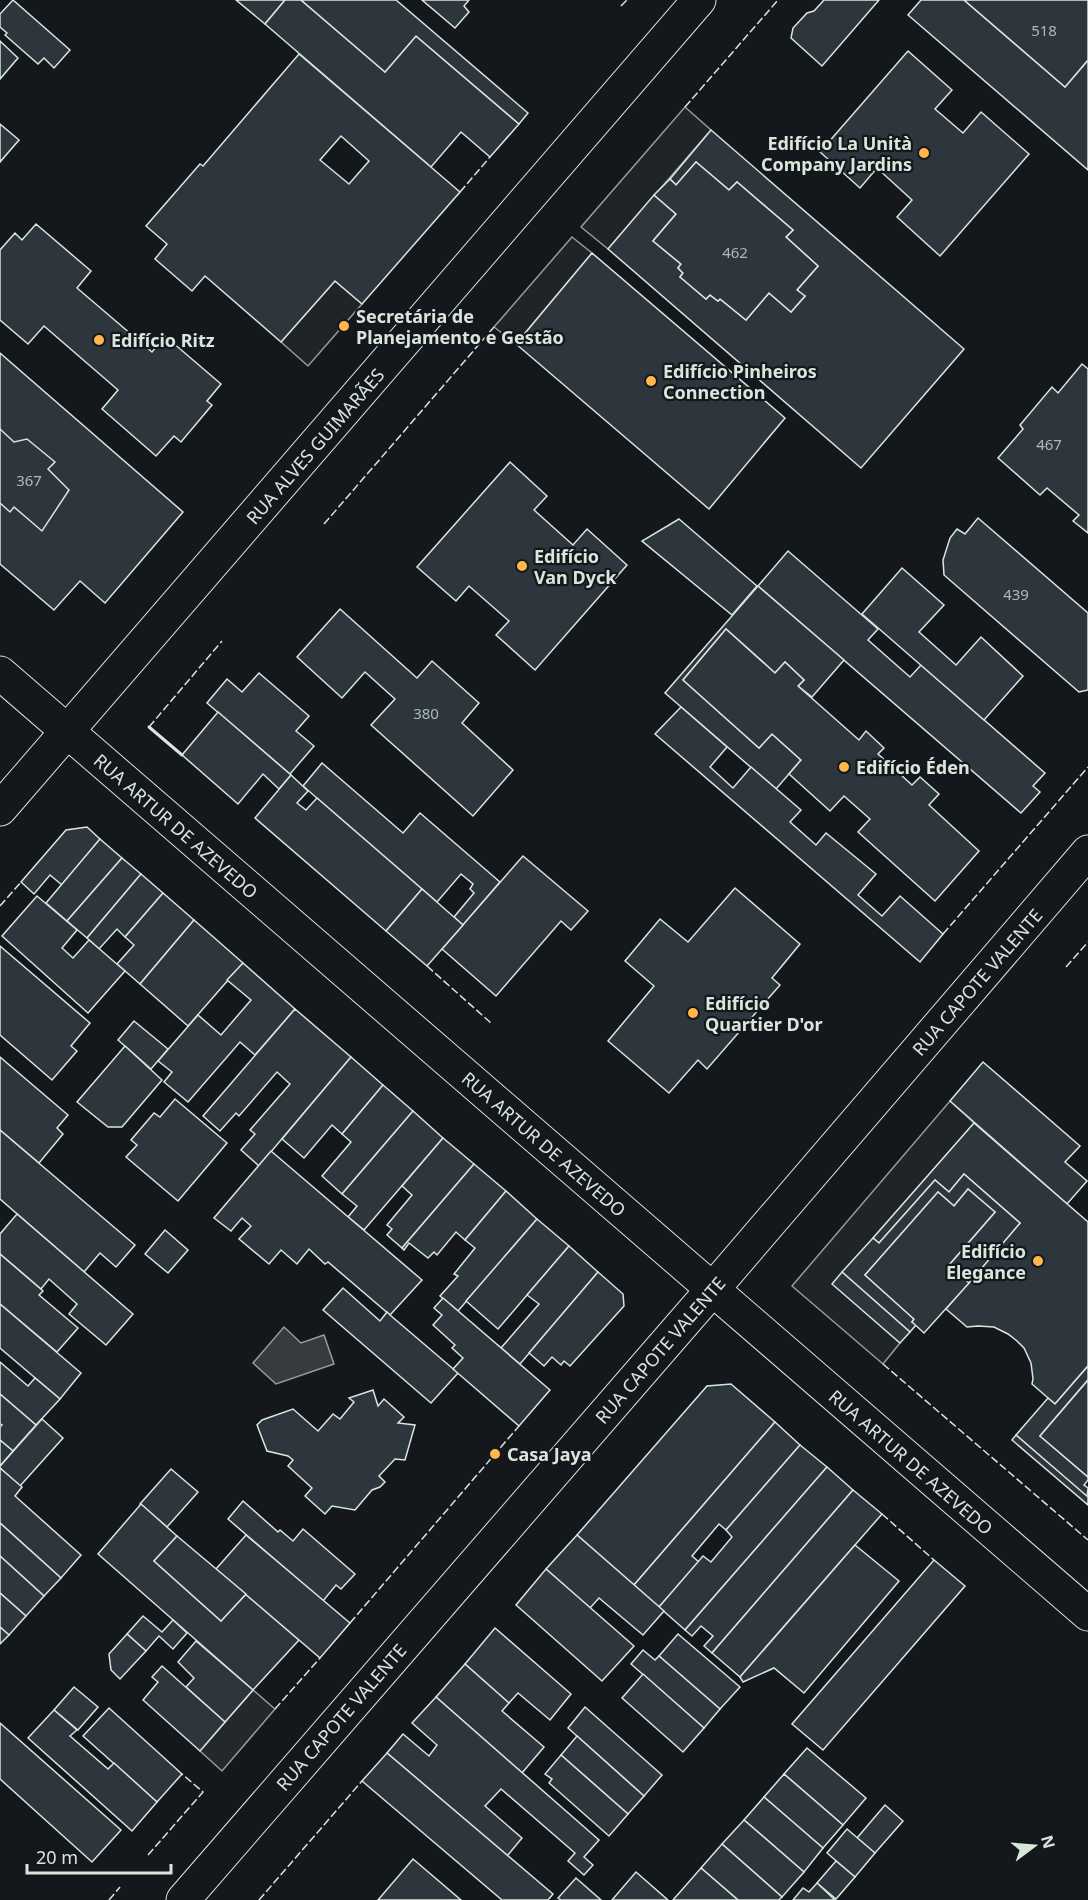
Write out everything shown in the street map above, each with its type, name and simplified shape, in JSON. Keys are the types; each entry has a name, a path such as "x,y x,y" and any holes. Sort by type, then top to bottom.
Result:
{"street":[{"name":"RUA ALVES GUIMARÃES","path":"0,809 699,0"},
{"name":"RUA ARTUR DE AZEVEDO","path":"0,673 1088,1614"},
{"name":"RUA CAPOTE VALENTE","path":"183,1900 1088,852"}],"shaded area":[{"path":"685,107 711,130 608,249 581,227"},
{"path":"572,237 592,253 516,344 494,327"},
{"path":"335,281 362,304 308,366 281,342"},
{"path":"950,1101 974,1123 833,1284 900,1343 883,1364 792,1286"},
{"path":"284,1327 301,1343 324,1335 334,1364 276,1384 253,1363"},
{"path":"253,1690 275,1709 222,1771 200,1751"}],"building":[{"path":"13,0 70,50 54,68 44,58 38,64 5,35 7,33 0,27 0,14"},
{"path":"236,0 285,0 265,24"},
{"path":"285,0 301,0 385,72 416,36 519,124 490,157 461,132 431,167 265,24"},
{"path":"301,0 396,0 528,113 519,124 416,36 385,72"},
{"path":"422,0 469,0 464,6 469,12 455,28"},
{"path":"824,0 879,0 822,66 791,38 793,28"},
{"path":"921,0 964,0 1065,87 1088,60 1088,170 908,15"},
{"path":"964,0 1088,0 1088,60 1065,87"},
{"path":"0,41 18,58 0,79"},
{"name":"Edifício La Unità Company Jardins","path":"908,51 952,90 935,109 963,133 981,112 1029,154 940,256 897,217 912,200 877,168 860,188 820,152"},
{"path":"299,54 460,192 362,304 335,281 281,342 205,276 192,291 155,259 167,244 146,226 200,164 203,166","holes":["341,136 369,161 349,184 320,160"]},
{"path":"0,124 19,140 0,162"},
{"path":"711,130 964,349 861,468 608,249 654,195 676,214 653,241 681,264 678,268 683,273 680,277 706,299 710,295 718,301 720,299 746,320 769,293 791,312 805,296 797,290 818,266 786,237 793,230 737,182 729,190 696,162 676,185 670,179"},
{"path":"696,162 729,190 737,182 793,230 786,237 818,266 797,290 805,296 791,312 769,293 746,320 720,299 718,301 710,295 706,299 680,277 683,273 678,268 681,264 653,241 676,214 654,195 670,179 676,185"},
{"name":"Edifício Ritz","path":"36,224 91,271 77,288 152,352 165,336 221,384 207,401 212,405 181,442 174,436 156,456 102,409 118,390 44,326 28,344 0,320 0,250 15,233 22,240"},
{"name":"Edifício Pinheiros Connection","path":"592,253 785,418 709,509 516,344"},
{"path":"0,353 183,512 105,603 80,581 54,610 0,564"},
{"path":"1082,364 1088,369 1088,533 1073,521 1079,515 1047,488 1040,495 998,458 1023,429 1020,425 1052,387 1058,393"},
{"path":"0,429 14,442 27,439 55,462 48,469 69,490 42,531 14,507 10,512 0,503"},
{"name":"Edifício Van Dyck","path":"510,462 547,496 534,510 573,545 587,529 627,565 535,670 496,635 509,621 469,586 456,601 417,567"},
{"path":"978,518 1088,613 1088,690 1079,692 944,575 943,560 950,538 957,529 965,534"},
{"path":"679,519 757,586 732,615 642,541"},
{"path":"788,551 878,629 868,640 910,677 921,665 1045,773 1033,786 1040,792 1021,813 758,586"},
{"path":"902,568 944,605 919,632 956,665 981,637 1023,676 984,720 862,614"},
{"path":"758,586 844,660 812,697 798,686 804,680 785,662 775,673 726,629 683,680 759,748 772,734 801,760 776,789 665,693"},
{"path":"340,609 417,678 432,661 479,703 462,723 513,770 473,816 371,725 395,699 365,672 342,698 297,657"},
{"name":"Edifício Éden","path":"726,629 775,673 785,662 804,680 798,686 859,740 866,731 884,748 878,754 912,785 920,777 939,794 929,805 979,851 935,901 858,832 870,819 844,796 830,811 789,774 801,760 772,734 759,748 683,680"},
{"path":"259,673 309,716 296,731 314,746 290,774 207,703 227,679 242,692"},
{"path":"681,707 727,747 710,767 733,788 751,767 801,810 790,822 816,845 826,833 876,874 858,895 882,916 900,896 943,934 920,962 655,734"},
{"path":"218,712 291,775 279,789 263,774 238,804 182,755"},
{"path":"322,763 403,833 420,813 500,882 463,925 454,917 474,893 470,889 473,884 461,874 437,902 303,786"},
{"path":"291,775 308,791 297,803 306,810 317,798 422,889 386,931 255,818"},
{"path":"87,827 100,839 62,885 50,875 34,894 21,882 66,830"},
{"path":"100,839 122,858 67,921 46,903"},
{"path":"523,856 588,911 571,930 561,921 496,996 442,949"},
{"path":"122,858 141,874 87,938 67,921"},
{"path":"141,874 163,893 125,937 117,929 99,949 87,938"},
{"name":"Edifício Quartier D'or","path":"735,888 800,944 772,978 780,985 707,1069 698,1060 669,1093 608,1041 654,986 625,961 660,919 688,942"},
{"path":"422,889 463,925 427,966 386,931"},
{"path":"163,893 194,920 140,984 117,964 134,945 125,937"},
{"path":"37,896 77,930 62,948 73,958 89,940 125,971 88,1013 2,936"},
{"path":"194,920 243,963 188,1026 140,984"},
{"path":"0,946 90,1023 71,1046 77,1051 52,1080 0,1035"},
{"path":"243,963 295,1009 255,1055 240,1042 188,1102 164,1082 172,1072 158,1061 198,1015 221,1035 251,1000 227,980"},
{"path":"295,1009 351,1057 259,1166 241,1150 255,1134 250,1130 290,1084 277,1072 239,1116 236,1113 220,1131 203,1116"},
{"path":"134,1021 168,1049 151,1069 118,1040"},
{"path":"125,1046 162,1080 122,1127 108,1127 77,1102"},
{"path":"0,1057 68,1115 57,1128 63,1134 39,1163 0,1130"},
{"path":"351,1057 383,1085 342,1134 332,1125 304,1158 282,1139"},
{"path":"983,1062 1080,1146 1065,1162 1087,1181 1067,1204 950,1101"},
{"path":"383,1085 413,1111 342,1194 322,1176 351,1142 342,1134"},
{"path":"175,1099 227,1143 178,1201 126,1157 137,1145 131,1140 154,1113 160,1117"},
{"path":"413,1111 443,1138 364,1230 348,1217 357,1206 342,1194"},
{"name":"Edifício Elegance","path":"974,1123 1088,1222 1088,1366 1055,1404 1032,1384 1031,1363 1024,1348 1017,1341 994,1327 967,1327 946,1309 1020,1223 964,1174 949,1192 935,1180 879,1243 873,1238"},
{"path":"0,1130 135,1245 116,1267 100,1253 84,1272 0,1199"},
{"path":"443,1138 474,1164 402,1248 387,1235 392,1229 387,1225 412,1195 402,1186"},
{"path":"271,1151 422,1280 390,1315 328,1262 325,1264 309,1249 297,1264 281,1250 269,1264 239,1239 251,1226 242,1218 231,1231 214,1218"},
{"path":"474,1164 506,1191 465,1240 456,1232 437,1255 434,1252 428,1258 409,1243 404,1250 402,1248"},
{"path":"964,1174 1020,1223 969,1283 949,1265 995,1212 968,1189 954,1206 938,1192 865,1275 914,1319 912,1322 916,1325 910,1332 842,1272 873,1238 879,1243 935,1180 949,1192"},
{"path":"968,1189 995,1212 949,1265 969,1283 924,1333 912,1322 914,1319 865,1275 938,1192 954,1206"},
{"path":"506,1191 537,1219 458,1311 440,1296 458,1276 454,1274 475,1248 465,1240"},
{"path":"17,1214 133,1314 106,1345 69,1314 77,1304 49,1279 41,1289 0,1254 0,1234"},
{"path":"537,1219 569,1246 498,1329 466,1301"},
{"path":"165,1230 188,1250 168,1273 145,1254"},
{"path":"569,1246 598,1272 520,1364 501,1348 539,1304 527,1295"},
{"path":"0,1254 43,1291 39,1295 78,1328 57,1352 0,1304"},
{"path":"598,1272 623,1294 624,1306 570,1366 564,1361 561,1365 552,1357 544,1366 529,1353"},
{"path":"842,1272 910,1332 900,1343 832,1284"},
{"path":"343,1288 380,1321 387,1312 458,1373 431,1403 323,1310"},
{"path":"443,1298 550,1390 519,1426 453,1369 463,1358 452,1348 455,1345 433,1325 442,1315 434,1308"},
{"path":"0,1304 81,1373 60,1399 0,1348"},
{"path":"0,1362 28,1386 35,1378 60,1399 36,1425 0,1394"},
{"path":"1088,1366 1088,1380 1040,1436 1088,1477 1084,1485 1088,1488 1087,1497 1016,1435 1048,1398 1055,1404"},
{"path":"1088,1380 1088,1477 1040,1436"},
{"path":"731,1384 775,1422 634,1585 577,1535 707,1386"},
{"path":"373,1390 378,1406 384,1399 404,1417 398,1423 415,1425 405,1460 395,1459 379,1476 385,1482 372,1490 355,1510 332,1506 325,1514 305,1496 312,1488 288,1466 293,1460 288,1456 267,1451 257,1425 262,1420 293,1409 318,1431 333,1414 340,1419 354,1402 349,1398"},
{"path":"0,1394 36,1425 13,1451 0,1440 2,1425 0,1424"},
{"path":"42,1419 63,1438 20,1486 0,1466"},
{"path":"775,1422 800,1445 726,1530 719,1524 692,1556 699,1562 659,1607 634,1585"},
{"path":"1016,1435 1088,1497 1088,1505 1012,1440"},
{"path":"0,1440 13,1451 0,1466"},
{"path":"800,1445 827,1467 685,1630 659,1607 703,1556 711,1562 732,1537 726,1530"},
{"path":"827,1467 853,1490 712,1653 704,1646 713,1636 701,1626 692,1636 685,1630"},
{"path":"0,1468 22,1487 15,1496 81,1555 61,1578 0,1523"},
{"path":"171,1469 198,1492 167,1527 140,1504"},
{"path":"853,1490 882,1514 740,1677 712,1653"},
{"path":"243,1501 278,1532 280,1530 293,1541 303,1529 355,1574 341,1589 336,1585 323,1601 228,1519"},
{"path":"141,1504 177,1536 154,1561 221,1621 246,1594 299,1640 253,1690 98,1554"},
{"path":"0,1523 61,1578 44,1596 0,1556"},
{"path":"246,1535 350,1623 320,1658 216,1569"},
{"path":"577,1535 664,1611 643,1635 599,1598 590,1608 546,1569"},
{"path":"177,1536 246,1594 221,1621 154,1561"},
{"path":"855,1545 899,1581 804,1693 774,1668 743,1682 740,1677"},
{"path":"0,1556 44,1596 26,1616 0,1593"},
{"path":"934,1560 965,1586 823,1750 792,1724"},
{"path":"546,1569 634,1646 602,1681 516,1605"},
{"path":"0,1593 26,1616 9,1635 0,1627"},
{"path":"143,1616 162,1632 173,1620 187,1633 173,1649 159,1636 146,1651 127,1634"},
{"path":"0,1627 9,1635 0,1644"},
{"path":"495,1628 571,1694 550,1720 518,1693 509,1703 465,1664"},
{"path":"127,1634 146,1651 120,1679 111,1670 109,1654"},
{"path":"678,1634 740,1687 720,1709 659,1656"},
{"path":"196,1641 253,1690 225,1722 186,1687 194,1678 178,1662"},
{"path":"643,1650 655,1660 659,1656 720,1709 704,1728 631,1664"},
{"path":"465,1664 509,1703 502,1711 544,1747 522,1773 436,1697"},
{"path":"162,1666 225,1722 200,1751 143,1700 158,1682 152,1677"},
{"path":"643,1674 704,1728 683,1752 622,1698"},
{"path":"74,1687 98,1707 78,1730 54,1710"},
{"path":"436,1697 599,1840 584,1857 593,1865 584,1875 568,1861 575,1853 501,1789 485,1806 522,1838 507,1856 387,1753 403,1734 429,1756 437,1745 412,1723"},
{"path":"585,1707 662,1775 644,1796 568,1728"},
{"path":"109,1708 182,1774 157,1802 83,1736"},
{"path":"54,1710 77,1730 70,1736 108,1769 114,1763 157,1802 132,1831 28,1738"},
{"path":"0,1723 121,1830 92,1862 0,1779"},
{"path":"577,1736 644,1796 628,1814 561,1755"},
{"path":"807,1748 866,1798 843,1825 784,1774"},
{"path":"387,1753 553,1894 548,1900 502,1900 362,1781"},
{"path":"561,1755 628,1814 609,1836 549,1783 552,1779 545,1774"},
{"path":"784,1774 843,1825 823,1848 764,1797"},
{"path":"764,1797 823,1848 804,1872 744,1820"},
{"path":"885,1805 903,1821 875,1853 857,1838"},
{"path":"744,1820 804,1872 782,1897 722,1844"},
{"path":"847,1829 875,1853 855,1877 827,1853"},
{"path":"722,1844 782,1897 779,1900 738,1900 701,1868"},
{"path":"413,1859 461,1900 378,1900"},
{"path":"836,1861 855,1877 836,1899 817,1883"},
{"path":"701,1868 738,1900 673,1900"},
{"path":"636,1872 668,1900 612,1900"},
{"path":"576,1878 601,1900 561,1900 558,1898"},
{"path":"817,1883 835,1900 793,1900 803,1888 809,1892"}],"fence":[{"path":"621,6 627,0"},
{"path":"685,107 778,0"},
{"path":"460,192 490,157"},
{"path":"324,524 494,327"},
{"path":"149,727 222,641"},
{"path":"943,934 1088,767"},
{"path":"0,906 21,882"},
{"path":"1066,967 1088,942"},
{"path":"427,966 491,1023"},
{"path":"883,1364 1088,1540"},
{"path":"350,1623 519,1426"},
{"path":"882,1514 934,1560"},
{"path":"275,1709 320,1658"},
{"path":"148,1855 203,1792 182,1774"},
{"path":"259,1900 362,1781"},
{"path":"109,1900 120,1887"}],"wall":[{"path":"149,727 182,755"}],"place":[{"name":"Edifício La Unità Company Jardins","path":"924,153"},
{"name":"Secretária de Planejamento e Gestão","path":"344,326"},
{"name":"Edifício Ritz","path":"99,340"},
{"name":"Edifício Pinheiros Connection","path":"651,381"},
{"name":"Edifício Van Dyck","path":"522,566"},
{"name":"Edifício Éden","path":"844,767"},
{"name":"Edifício Quartier D'or","path":"693,1013"},
{"name":"Edifício Elegance","path":"1038,1261"},
{"name":"Casa Jaya","path":"495,1454"}]}
